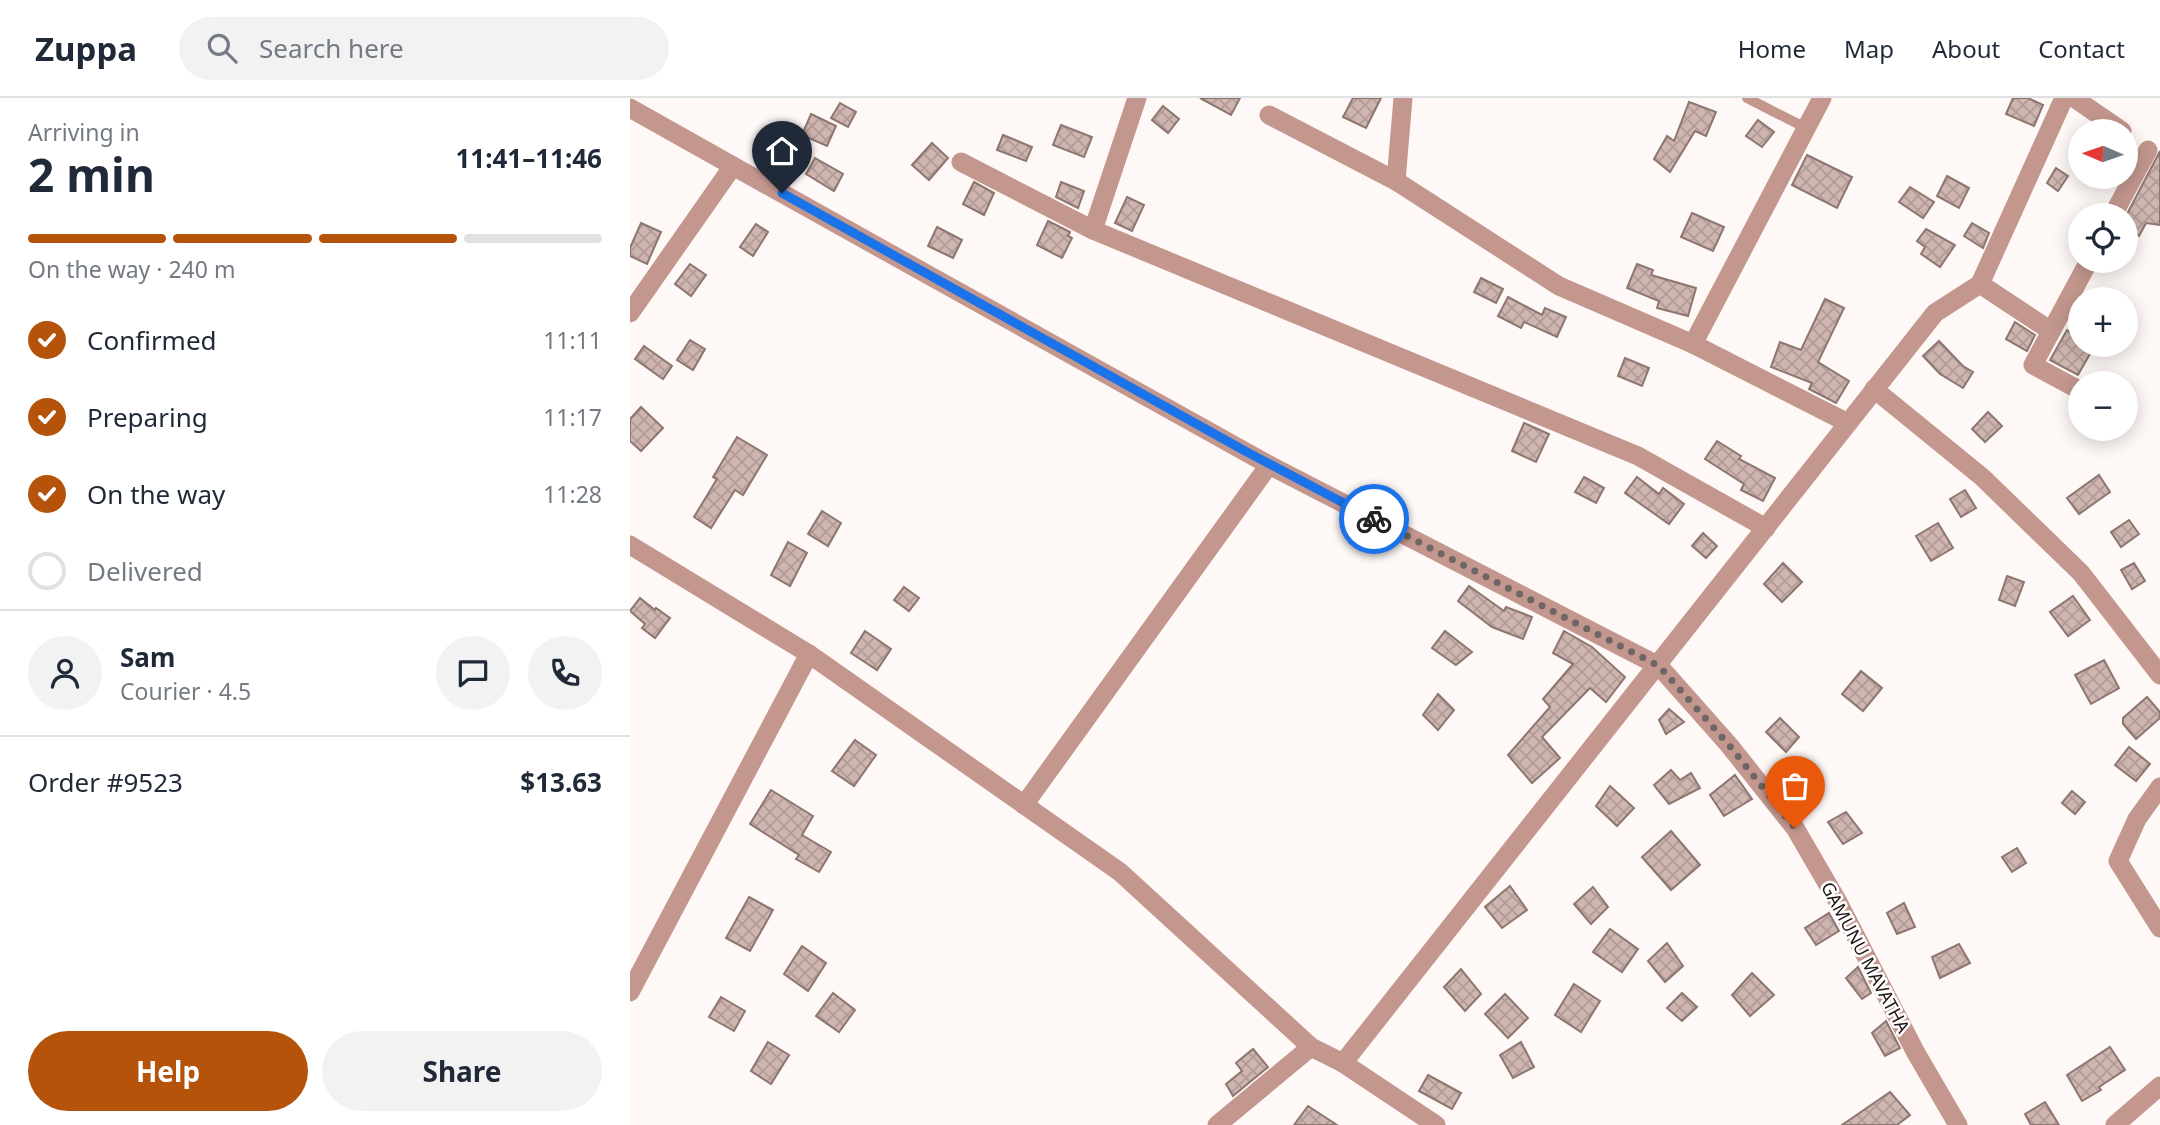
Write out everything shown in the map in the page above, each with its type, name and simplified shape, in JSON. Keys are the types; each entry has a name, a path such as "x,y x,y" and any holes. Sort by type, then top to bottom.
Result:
{"street":[{"path":"1093,230 1137,98"},
{"path":"1396,181 1403,98"},
{"path":"1693,344 1822,98"},
{"path":"1343,1063 1935,313 1980,284 2064,98"},
{"path":"2074,98 2105,119"},
{"path":"630,108 1269,464 1659,666"},
{"path":"1269,114 1396,181 1559,286 1693,344 1847,424"},
{"path":"2121,203 2154,151 2138,141"},
{"path":"961,162 1093,230 1638,456 1766,528"},
{"path":"630,313 733,166"},
{"path":"2068,384 2033,365 2082,273"},
{"path":"1980,284 2051,331"},
{"path":"1874,389 1982,477 2081,573 2160,675"},
{"path":"1024,805 1269,464"},
{"path":"630,545 809,654 1120,872 1311,1047 1343,1063 1436,1125"},
{"path":"630,992 809,654"},
{"name":"GAMUNU MAVATHA","path":"1659,666 1729,745 1795,828 1838,902 1916,1054 1958,1125"},
{"path":"2160,787 2137,819 2118,861 2160,928"},
{"path":"1217,1125 1311,1047"},
{"path":"2115,1125 2160,1086"}],"lane":[{"path":"1747,98 1806,128"}],"building":[{"path":"1200,98 1240,98 1231,115"},
{"path":"1353,98 1381,98 1366,128 1343,117"},
{"path":"2013,98 2028,98 2043,105 2034,126 2006,114"},
{"path":"1689,102 1716,112 1706,136 1695,131 1670,172 1654,159 1667,136 1674,141"},
{"path":"840,103 856,112 848,127 831,118"},
{"path":"1163,106 1179,119 1168,133 1152,120"},
{"path":"811,114 836,126 827,146 802,135"},
{"path":"1758,120 1774,132 1762,147 1746,136"},
{"path":"1061,125 1092,137 1084,157 1053,145"},
{"path":"1003,135 1032,147 1026,161 997,150"},
{"path":"932,143 948,158 929,180 912,165"},
{"path":"2160,151 2160,225 2146,223 2138,236 2138,203 2133,203"},
{"path":"1807,155 1852,177 1837,208 1792,185"},
{"path":"815,158 843,174 834,191 806,174"},
{"path":"2056,168 2068,176 2058,191 2047,183"},
{"path":"1947,176 1969,188 1959,208 1937,196"},
{"path":"974,182 994,193 984,215 963,204"},
{"path":"1061,182 1084,191 1078,208 1056,197"},
{"path":"1910,187 1934,202 1923,218 1899,202"},
{"path":"1127,197 1144,205 1132,231 1115,223"},
{"path":"1692,213 1724,227 1713,251 1681,237"},
{"path":"1048,221 1070,232 1068,236 1072,238 1062,258 1037,245"},
{"path":"641,223 661,232 647,264 630,256 630,248"},
{"path":"1972,223 1989,233 1983,248 1964,236"},
{"path":"756,224 768,232 753,256 740,247"},
{"path":"937,227 962,240 953,258 928,246"},
{"path":"1926,229 1955,245 1940,267 1921,254 1925,247 1917,241"},
{"path":"690,264 706,275 691,296 675,284"},
{"path":"1637,264 1653,270 1651,275 1696,288 1688,316 1657,308 1659,301 1627,288"},
{"path":"1481,278 1503,289 1496,303 1474,292"},
{"path":"1508,297 1542,315 1545,308 1566,317 1557,337 1524,322 1521,328 1498,316"},
{"path":"1825,299 1844,308 1818,362 1849,381 1836,403 1809,389 1812,383 1771,367 1780,342 1801,350"},
{"path":"2015,322 2035,335 2027,351 2006,339"},
{"path":"2067,330 2068,357 2088,357 2080,371 2071,371 2050,360"},
{"path":"690,340 705,349 693,370 677,360"},
{"path":"1939,341 1963,366 1973,372 1963,388 1940,374 1923,356"},
{"path":"644,346 672,366 663,379 635,359"},
{"path":"1625,358 1649,368 1642,386 1618,376"},
{"path":"641,407 663,428 641,451 630,441 630,419"},
{"path":"1988,412 2002,426 1985,442 1972,429"},
{"path":"1524,423 1549,434 1536,462 1512,451"},
{"path":"737,437 767,455 743,495 735,490 711,528 694,517 717,479 713,477"},
{"path":"1717,441 1741,456 1739,459 1775,478 1763,501 1741,490 1744,484 1705,459"},
{"path":"2099,475 2110,492 2079,514 2067,498"},
{"path":"1584,477 1604,488 1596,503 1575,492"},
{"path":"1637,477 1659,494 1663,488 1684,504 1669,524 1625,493"},
{"path":"1965,490 1976,508 1961,517 1950,499"},
{"path":"822,511 841,523 828,546 808,534"},
{"path":"2129,520 2139,534 2121,547 2111,532"},
{"path":"1938,523 1953,548 1931,561 1916,536"},
{"path":"1703,533 1717,546 1706,558 1692,546"},
{"path":"788,542 807,553 790,586 771,575"},
{"path":"1783,563 1802,582 1782,602 1764,584"},
{"path":"2134,563 2145,581 2132,589 2121,570"},
{"path":"2007,576 2024,582 2015,606 1999,600"},
{"path":"1469,586 1504,611 1506,607 1532,617 1523,639 1492,627 1458,601"},
{"path":"904,587 919,598 909,611 894,600"},
{"path":"2073,596 2090,620 2068,636 2050,612"},
{"path":"640,598 670,618 655,638 642,628 645,624 630,611"},
{"path":"865,631 891,649 877,670 851,653"},
{"path":"1445,631 1472,652 1456,665 1432,648"},
{"path":"1564,631 1592,647 1625,677 1606,702 1590,688 1542,737 1560,758 1532,783 1508,755 1550,707 1543,699 1573,664 1553,653"},
{"path":"2104,660 2119,688 2091,704 2075,675"},
{"path":"1861,671 1882,688 1863,711 1842,694"},
{"path":"1438,694 1454,710 1438,730 1423,715"},
{"path":"2147,697 2160,712 2160,718 2136,739 2123,724 2123,718"},
{"path":"1669,709 1684,722 1666,734 1659,720"},
{"path":"1780,718 1799,737 1786,752 1766,732"},
{"path":"855,740 876,755 854,786 832,771"},
{"path":"2129,747 2150,764 2136,781 2115,765"},
{"path":"1671,770 1680,780 1691,773 1700,788 1669,804 1654,785"},
{"path":"1735,775 1752,799 1724,816 1710,795"},
{"path":"1610,786 1634,808 1617,826 1596,806"},
{"path":"771,790 813,816 802,835 831,852 819,872 796,859 799,855 750,824"},
{"path":"2072,791 2085,802 2075,814 2062,803"},
{"path":"1846,812 1862,833 1843,844 1828,822"},
{"path":"1671,831 1700,865 1671,890 1642,857"},
{"path":"2017,848 2026,863 2012,872 2002,857"},
{"path":"1510,886 1527,910 1502,928 1485,907"},
{"path":"1593,887 1608,907 1591,924 1574,904"},
{"path":"749,897 773,910 750,951 726,938"},
{"path":"1904,903 1915,927 1897,934 1887,913"},
{"path":"1829,913 1839,931 1816,945 1805,928"},
{"path":"1610,929 1638,949 1622,972 1593,952"},
{"path":"1667,943 1683,966 1665,982 1648,961"},
{"path":"1959,944 1970,963 1940,978 1932,957"},
{"path":"802,946 826,963 808,991 784,974"},
{"path":"1858,967 1871,993 1862,999 1846,978"},
{"path":"1461,969 1481,994 1465,1011 1444,987"},
{"path":"1752,973 1774,995 1750,1016 1732,995"},
{"path":"1574,984 1600,1001 1581,1032 1555,1015"},
{"path":"833,993 855,1010 839,1032 816,1016"},
{"path":"1682,993 1697,1007 1682,1021 1667,1008"},
{"path":"1505,994 1528,1018 1508,1038 1485,1014"},
{"path":"721,997 745,1011 734,1031 709,1017"},
{"path":"1886,1021 1900,1048 1885,1056 1872,1033"},
{"path":"768,1042 789,1055 771,1084 751,1071"},
{"path":"1521,1042 1534,1067 1513,1078 1500,1055"},
{"path":"2110,1047 2125,1070 2099,1087 2101,1090 2082,1101 2067,1075"},
{"path":"1253,1049 1268,1067 1233,1096 1226,1084 1242,1071 1236,1063"},
{"path":"1428,1075 1461,1093 1452,1109 1419,1091"},
{"path":"1890,1092 1910,1115 1897,1125 1842,1125"},
{"path":"2045,1102 2059,1125 2031,1125 2025,1114"},
{"path":"1308,1106 1337,1125 1294,1125"}],"way so far":[{"path":"1374,519 1659,666 1729,745 1795,828"}],"route":[{"path":"782,193 1245,451 1374,519"}]}
